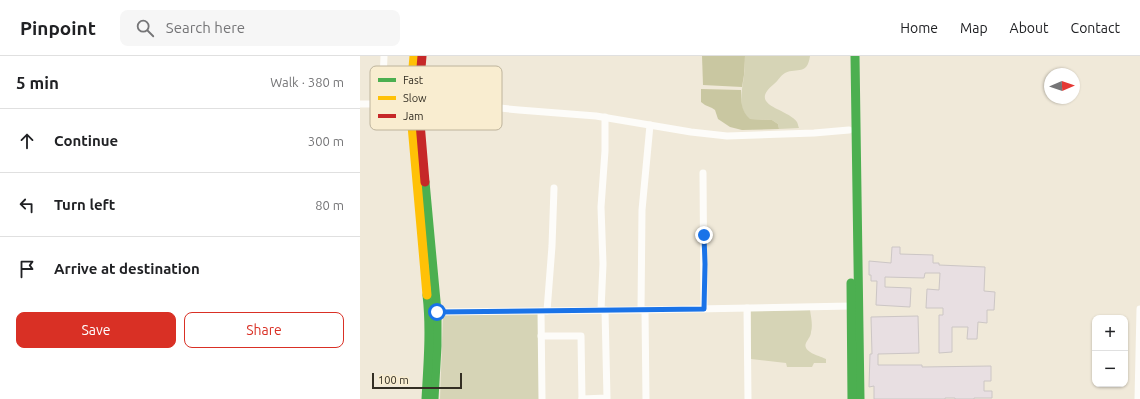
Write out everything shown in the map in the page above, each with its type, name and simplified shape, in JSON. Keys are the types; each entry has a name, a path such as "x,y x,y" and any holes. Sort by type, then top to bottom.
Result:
{"street":[{"path":"384,56 384,66"},
{"path":"414,56 414,66"},
{"path":"420,66 422,56"},
{"path":"848,56 852,399"},
{"path":"855,56 860,399"},
{"path":"502,109 605,117 691,132 726,136 814,133 849,130"},
{"path":"541,336 581,336 582,399 607,398 603,310 601,206 605,151 605,117"},
{"path":"646,399 642,210 650,125"},
{"path":"416,130 437,346 434,399"},
{"path":"703,173 704,309"},
{"path":"542,399 541,336 551,270 554,188"},
{"path":"433,312 851,306"},
{"path":"747,308 748,399"},
{"path":"1138,399 1140,309"},
{"path":"426,399 429,337 433,312"}],"shaded area":[{"path":"702,56 745,56 742,87 703,85"},
{"path":"745,56 810,56 809,62 804,69 790,71 783,74 767,91 765,97 767,102 772,106 792,117 797,122 799,128 779,129 778,124 772,120 749,119 745,114 741,99"},
{"path":"701,89 741,90 741,102 747,116 750,119 772,120 778,124 779,129 742,130 730,127 718,119 715,110 701,102"},
{"path":"810,310 812,329 805,346 809,351 826,359 826,363 814,363 812,367 787,367 786,363 751,359 751,311"},
{"path":"539,313 540,399 440,399 443,314"}],"building":[{"path":"892,247 900,247 900,254 933,255 933,263 939,263 939,265 985,267 984,291 995,292 994,310 987,310 987,323 978,322 977,339 967,339 968,327 952,327 952,352 939,353 939,315 943,315 943,308 926,308 927,289 939,290 940,273 925,273 924,278 885,277 885,287 911,288 910,307 876,305 877,281 871,281 871,275 869,275 869,261 891,263"},
{"path":"918,316 919,353 878,354 878,365 922,365 922,367 991,366 991,381 984,381 984,391 992,391 992,398 874,399 874,386 869,387 870,354 872,354 871,317"}],"traffic: fast":[{"path":"855,56 860,399"},
{"path":"425,182 437,312 434,399"},
{"path":"851,283 852,399"},
{"path":"426,399 429,334 427,295"}],"traffic: slow":[{"path":"413,66 414,56"},
{"path":"412,130 427,295"}],"traffic: jam":[{"path":"421,66 422,56"},
{"path":"421,130 425,182"}],"route":[{"path":"437,312 704,309 704,235"}]}
